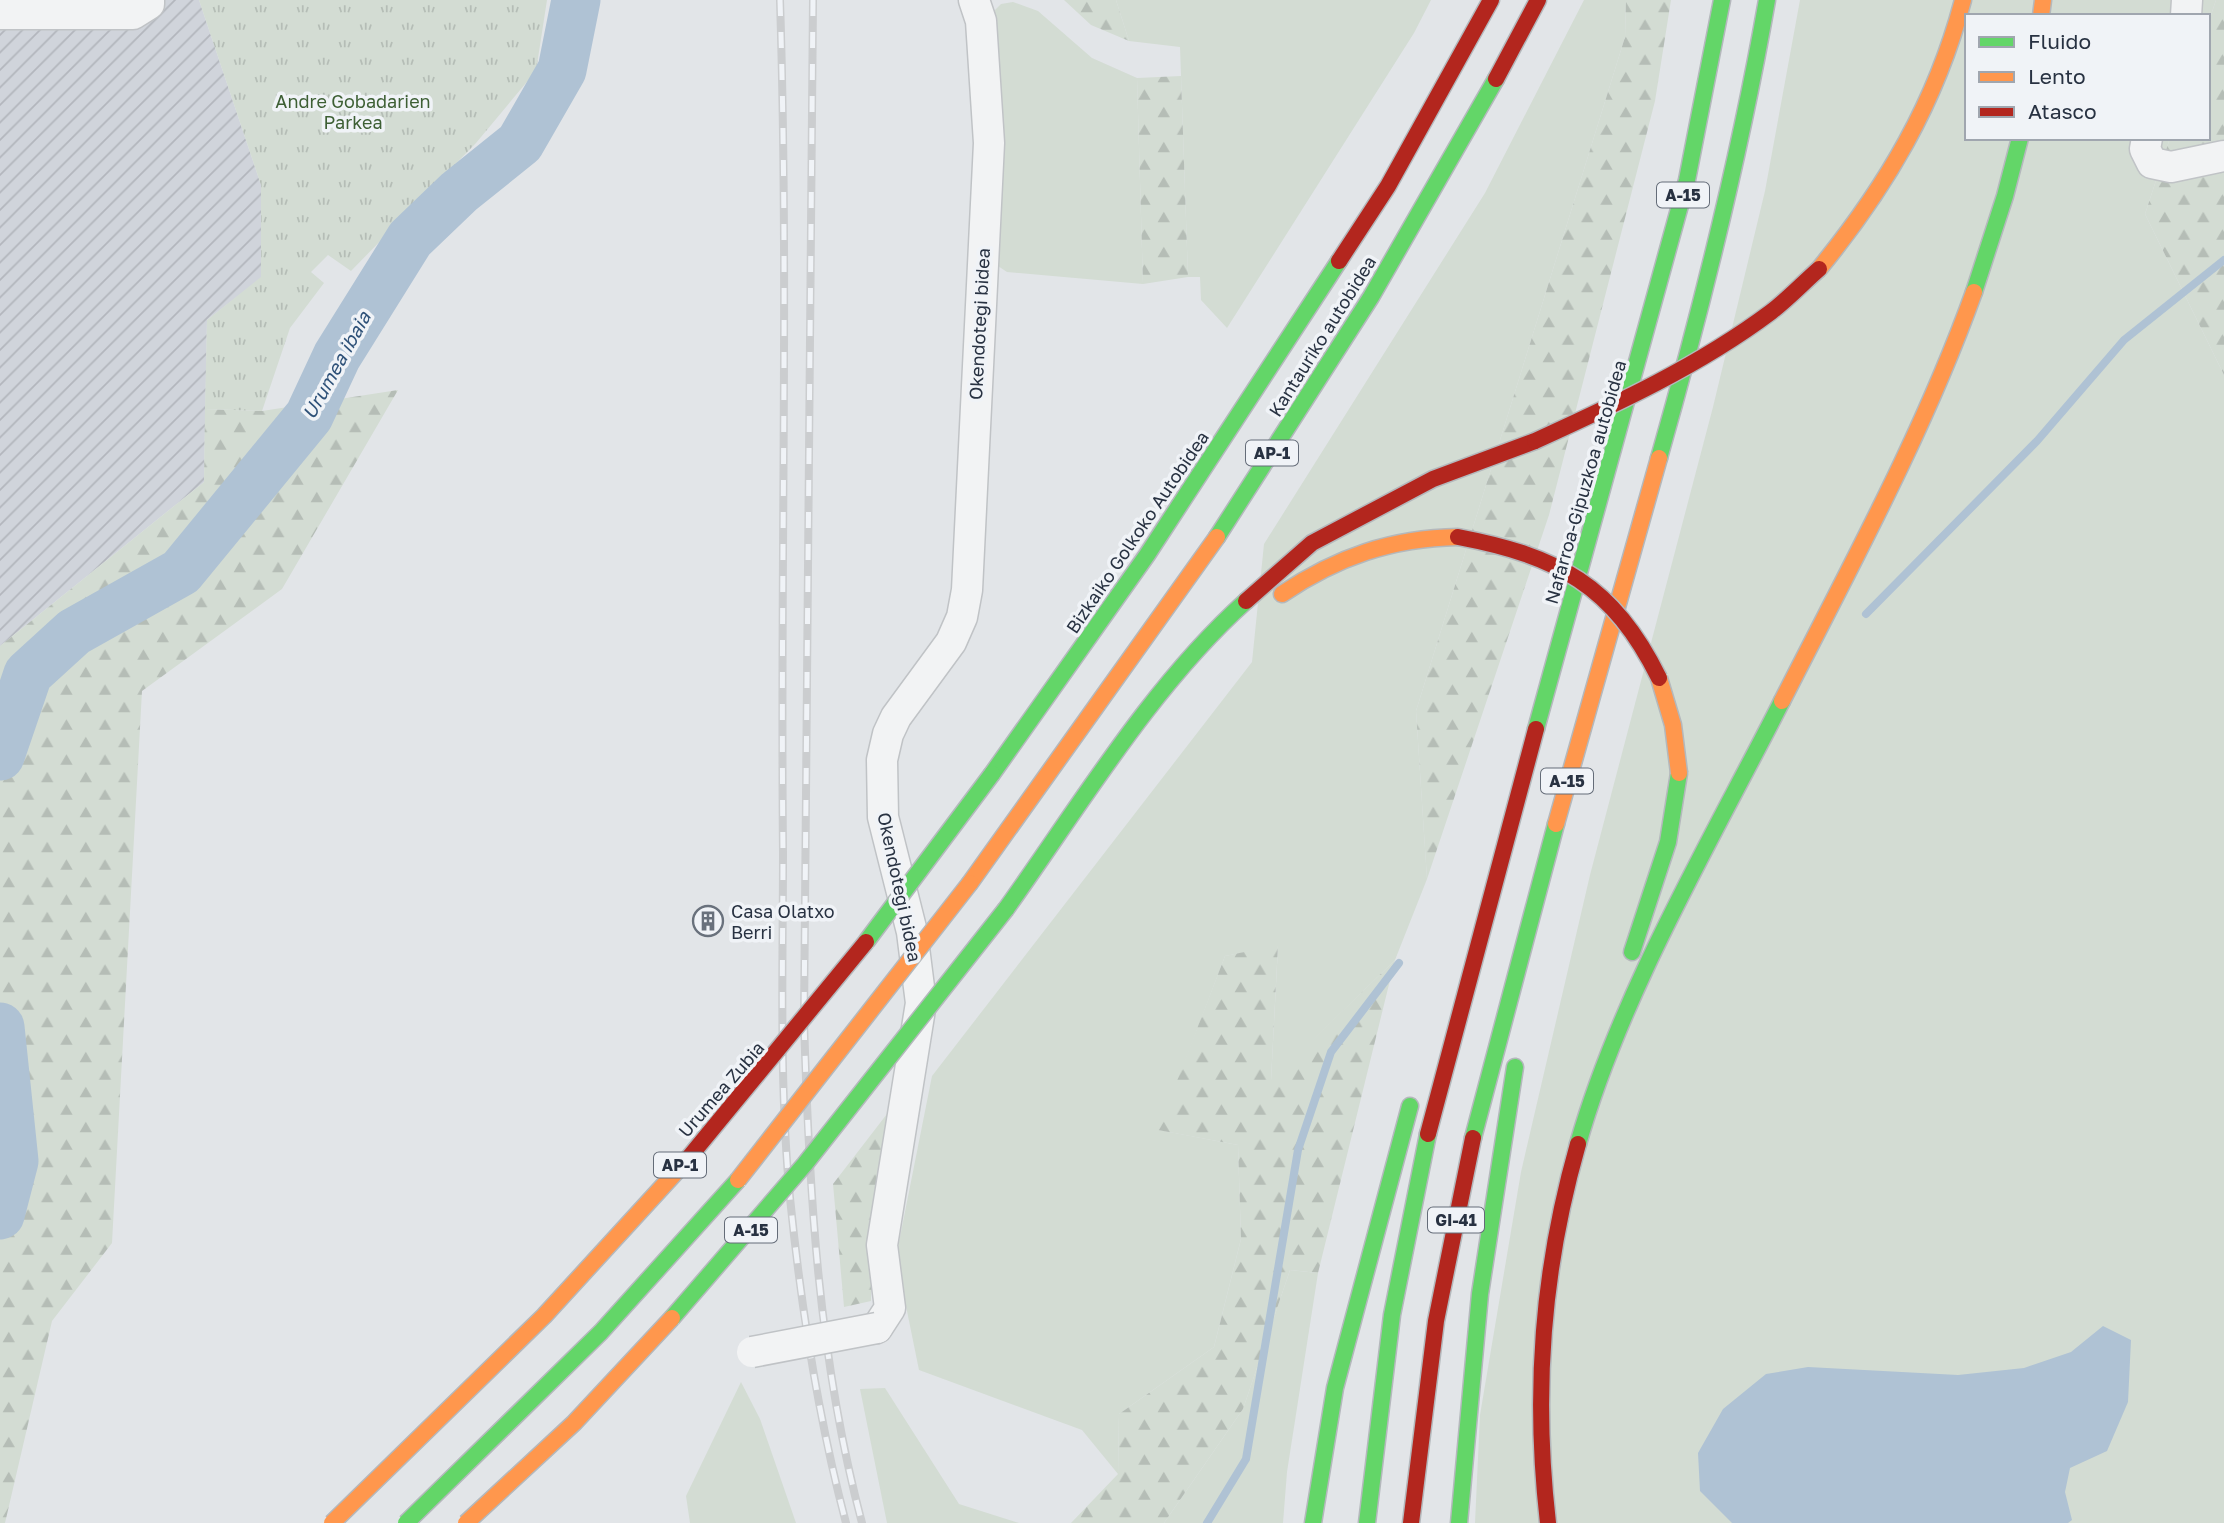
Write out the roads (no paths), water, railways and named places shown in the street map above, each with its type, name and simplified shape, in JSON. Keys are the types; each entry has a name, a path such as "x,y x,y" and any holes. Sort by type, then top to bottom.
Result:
{"highway":[{"name":"Kantauriko autobidea","path":"1308,307 1388,186 1492,0"},
{"name":"Kantauriko autobidea","path":"406,1523 553,1380 710,1214 842,1053 970,883 1185,583 1302,408 1502,69 1538,0"},
{"name":"Nafarroa-Gipuzkoa autobidea","path":"1470,971 1684,192 1722,0"},
{"name":"A-15","path":"1528,923 1673,408 1721,225 1750,98 1767,0"},
{"path":"1063,831 1162,691 1224,621 1312,543 1433,479 1535,441 1640,393 1709,353 1772,311 1819,269 1866,214 1908,147 1928,108 1954,41 1964,0"},
{"path":"1548,1523 1539,1423 1540,1361 1553,1243 1583,1127 1624,1015 1901,466 1935,392 1971,306 1992,243 2019,140"},
{"path":"1308,307 1362,196"},
{"name":"Bizkaiko Golkoko Autobidea","path":"992,774 1147,555 1308,307"},
{"path":"1265,608 1298,582 1365,549 1411,538 1458,537 1514,546 1541,556 1576,576 1614,608 1650,657 1663,684 1678,743 1679,773 1677,804 1662,869 1624,973 1624,1015"},
{"path":"1063,831 1215,652 1235,634"},
{"name":"Urumea Zubia","path":"332,1523 575,1284 729,1111 885,922 992,774"},
{"name":"A-15","path":"466,1523 588,1409 734,1250 872,1084 1063,831"},
{"path":"1528,923 1532,974 1530,987"},
{"name":"GI-41","path":"1411,1523 1438,1307 1471,1145 1528,923"},
{"path":"1448,1003 1470,971"},
{"name":"GI-41","path":"1367,1523 1392,1315 1426,1140 1470,971"},
{"path":"1459,1523 1466,1402 1502,1139 1518,1050"},
{"path":"1313,1523 1335,1388 1413,1096"}],"street":[{"path":"0,14 133,14 149,4 149,0"},
{"name":"Okendotegi bidea","path":"752,1352 877,1328 890,1308 882,1245 921,1003 912,932 883,817 882,760 888,734 896,717 951,642 962,617 967,590 989,142 981,21 974,0"},
{"path":"2147,140 2145,149 2152,163 2171,167 2224,156"}],"water":[{"path":"2103,1326 2131,1340 2128,1402 2107,1451 2070,1468 2065,1492 2072,1520 2068,1523 1732,1523 1700,1491 1698,1453 1723,1409 1766,1374 1808,1367 1958,1375 2024,1368 2071,1352"}],"waterway":[{"name":"Urumea ibaia","path":"0,756 28,674 74,632 181,572 309,416 337,356 410,239 459,192 520,143 562,70 576,0"},
{"path":"1866,614 2037,441 2124,340 2224,260"},
{"path":"1207,1523 1246,1459 1298,1150 1331,1052 1399,963"},
{"name":"Urumea ibaia","path":"0,1027 14,1161 0,1215"}],"railway":[{"path":"780,0 784,213 784,1112 790,1198 805,1321 827,1443 846,1523"},
{"path":"813,0 804,1021 818,1274 835,1399 862,1523"}],"place":[{"name":"Casa Olatxo Berri","path":"708,921"}],"park label":[{"name":"Andre Gobadarien Parkea","path":"353,111"}]}
